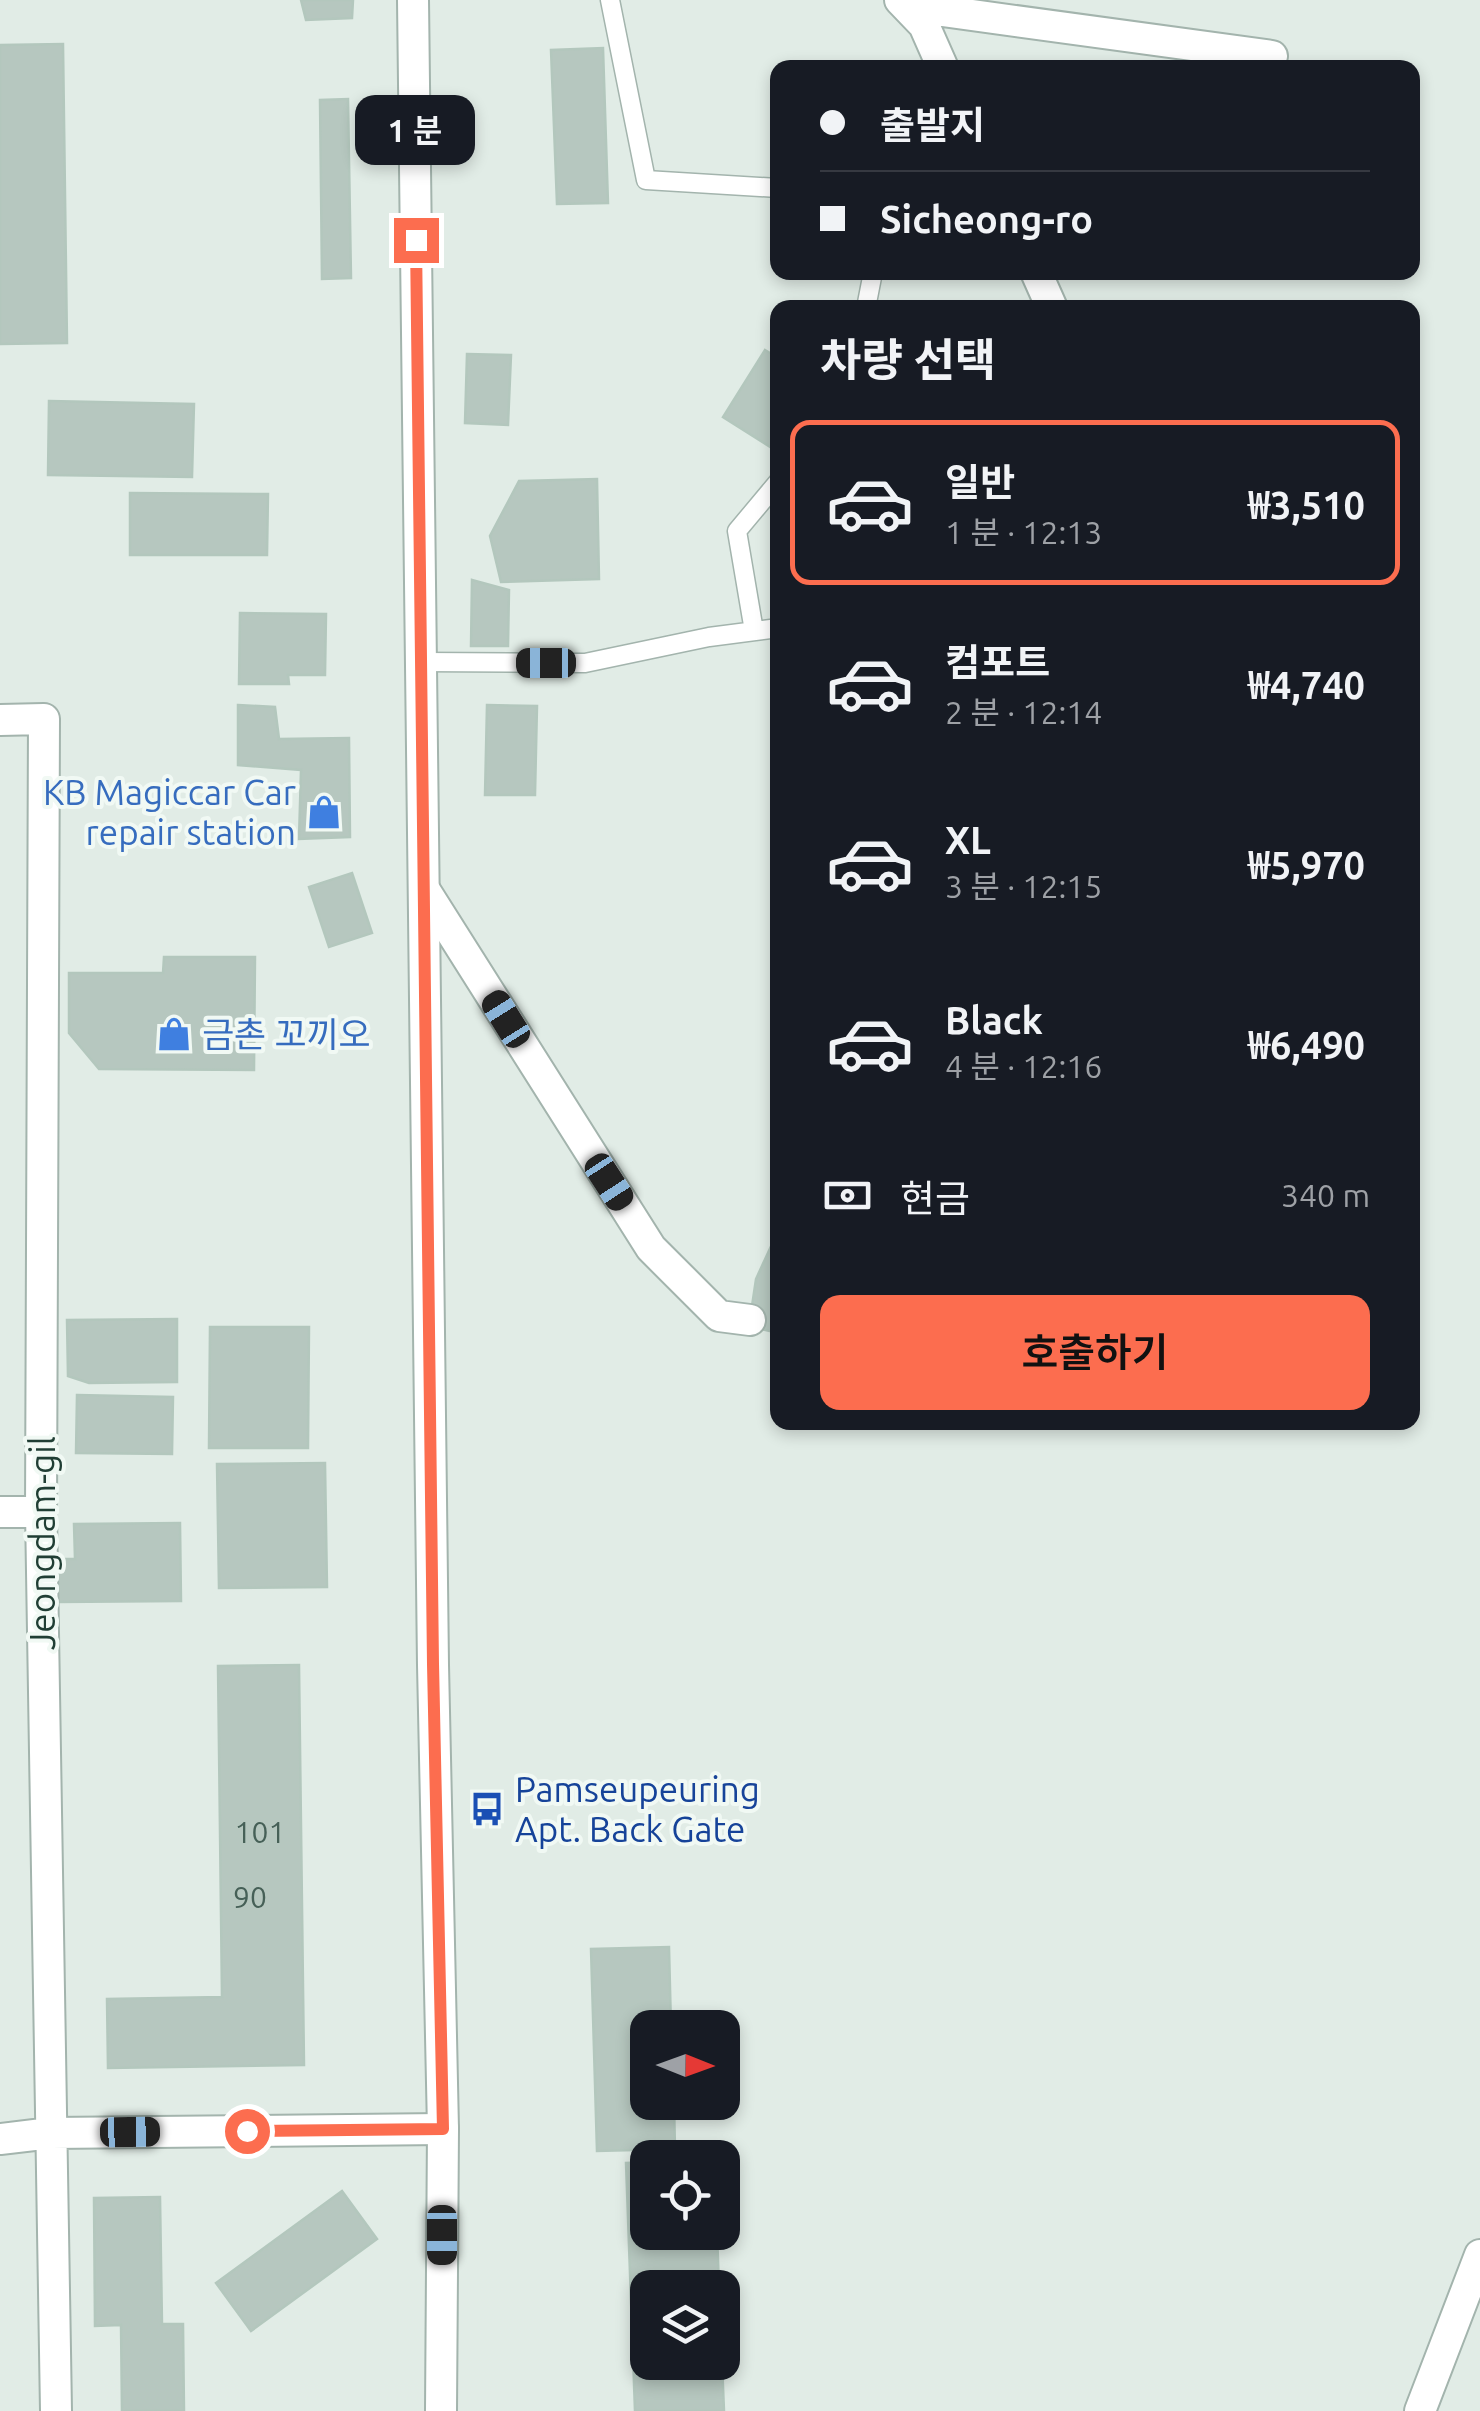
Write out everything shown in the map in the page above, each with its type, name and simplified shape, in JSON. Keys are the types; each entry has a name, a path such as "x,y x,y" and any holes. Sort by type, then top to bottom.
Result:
{"street":[{"path":"413,0 433,1664 443,2129 441,2411"},
{"path":"903,3 1272,56"},
{"path":"903,3 924,25 939,60"},
{"name":"Jeongdam-gil","path":"0,720 44,720 41,1512 56,2411"},
{"path":"424,889 651,1248 719,1316 750,1320"},
{"path":"0,1512 41,1512"},
{"path":"0,2139 51,2134 443,2129"},
{"path":"1420,2411 1480,2255"}],"lane":[{"path":"610,0 646,180 770,188"},
{"path":"754,631 737,531 770,492"},
{"path":"421,662 585,663 770,629"}],"building":[{"path":"301,0 353,0 352,18 306,20"},
{"path":"63,44 67,343 0,344 0,45"},
{"path":"603,48 608,203 557,204 551,50"},
{"path":"348,99 351,278 322,279 320,100"},
{"path":"765,350 770,353 770,447 723,417"},
{"path":"467,354 511,355 508,425 465,423"},
{"path":"49,401 194,404 192,477 48,475"},
{"path":"597,479 599,579 501,582 490,536 519,481"},
{"path":"130,493 268,494 267,555 130,555"},
{"path":"472,580 509,590 508,646 471,646"},
{"path":"240,613 326,614 325,675 288,675 289,684 239,684"},
{"path":"238,705 275,707 279,739 349,738 350,837 299,839 301,770 238,765"},
{"path":"487,705 537,706 535,795 485,795"},
{"path":"352,873 372,933 329,947 309,887"},
{"path":"164,957 255,957 254,1070 99,1069 69,1033 69,973 163,973"},
{"path":"770,1248 770,1331 749,1326 756,1279"},
{"path":"177,1319 177,1382 89,1383 68,1376 67,1320"},
{"path":"210,1327 309,1327 308,1448 209,1448"},
{"path":"77,1395 173,1397 172,1454 76,1453"},
{"path":"325,1463 327,1587 219,1588 217,1464"},
{"path":"180,1523 181,1601 58,1602 58,1559 75,1559 74,1524"},
{"path":"299,1665 304,2065 108,2068 107,1999 222,1997 218,1666"},
{"path":"669,1947 671,2010 630,2010 630,2120 674,2120 675,2140 630,2140 630,2150 597,2151 591,1949"},
{"path":"626,2163 630,2163 630,2250 718,2250 718,2270 630,2270 630,2273"},
{"path":"342,2191 377,2239 251,2331 216,2283"},
{"path":"160,2197 162,2324 183,2324 184,2411 122,2411 121,2325 95,2326 94,2198"},
{"path":"634,2380 723,2380 724,2411 635,2411"}],"place":[{"name":"KB Magiccar Car repair station","path":"324,812"},
{"name":"금촌 꼬끼오","path":"174,1034"},
{"name":"Pamseupeuring Apt. Back Gate","path":"487,1809"}],"route":[{"path":"247,2131 443,2129 433,1664 416,240"}]}
